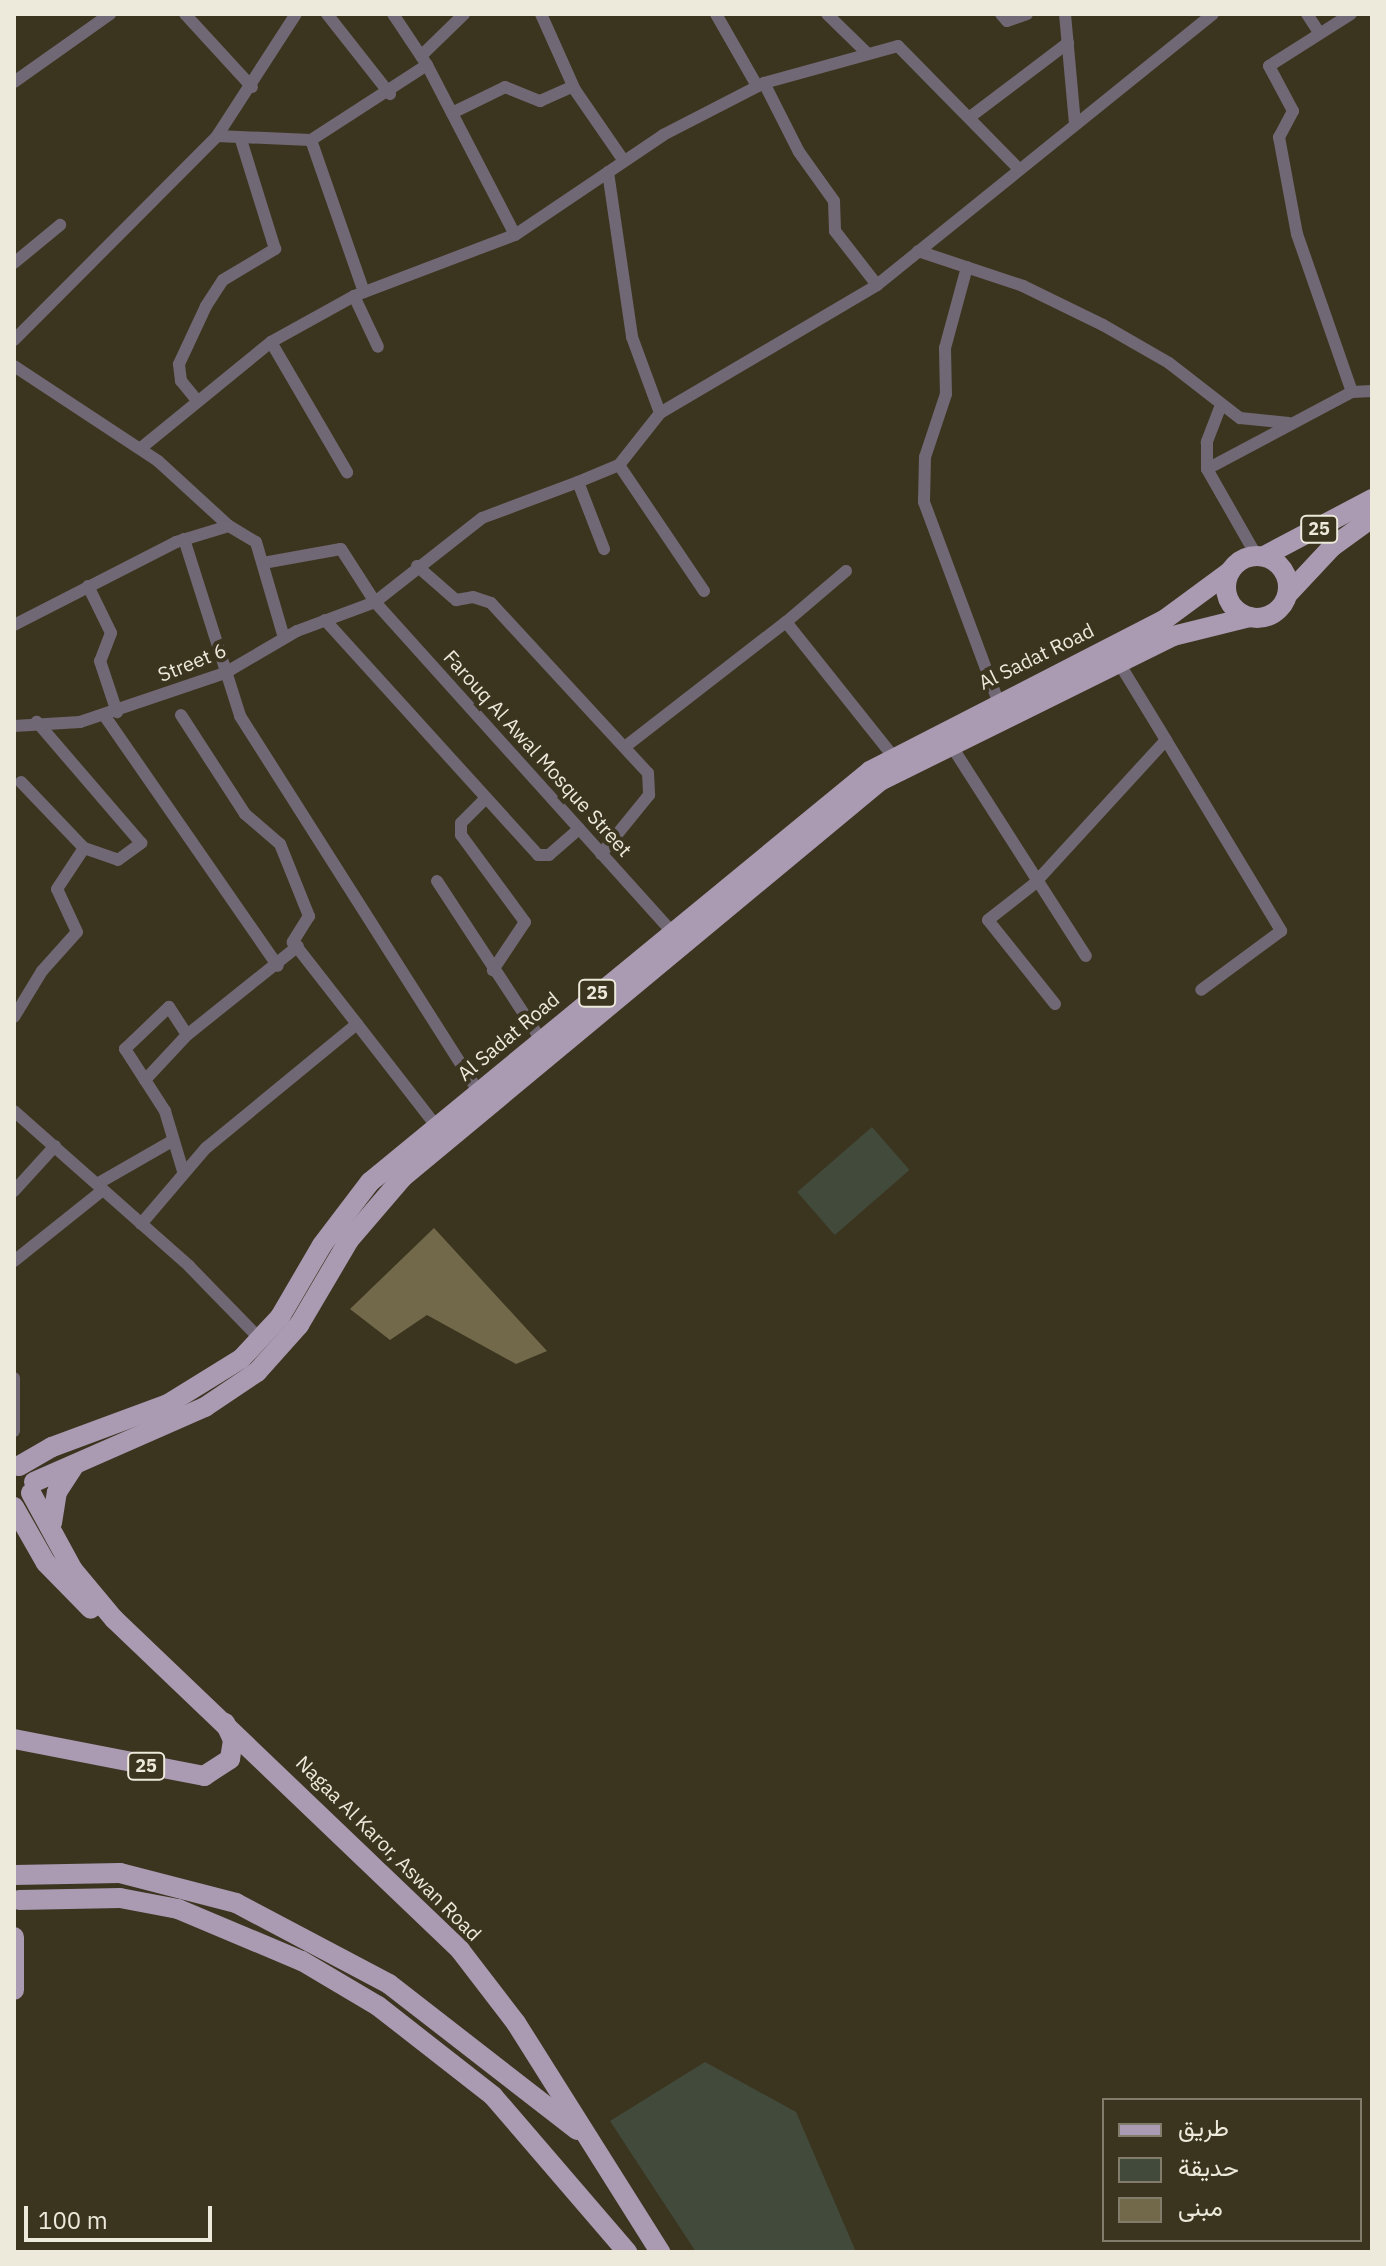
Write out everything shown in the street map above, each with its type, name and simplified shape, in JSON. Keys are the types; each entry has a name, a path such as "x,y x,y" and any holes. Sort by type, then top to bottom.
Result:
{"main road":[{"name":"25","path":"1260,556 1372,499"},
{"name":"25","path":"1288,594 1324,555 1372,518"},
{"path":"1260,556 1284,570 1288,594 1274,613 1250,617 1231,603 1229,572 1260,556"},
{"name":"Al Sadat Road","path":"16,1466 52,1447 194,1391 262,1341 344,1212 436,1126 671,931 893,756 1164,620 1229,572"},
{"name":"Al Sadat Road","path":"23,1496 74,1466 205,1407 257,1372 299,1325 361,1224 419,1163 860,795 949,742 1188,630 1250,617"},
{"path":"16,1466 23,1496"},
{"path":"52,1523 57,1492 74,1466"},
{"name":"Nagaa Al Karor, Aswan Road","path":"23,1496 52,1523 73,1570 125,1631"},
{"name":"Nagaa Al Karor, Aswan Road","path":"23,1496 57,1577 125,1631 223,1720 460,1950 590,2139 660,2252"},
{"name":"25","path":"14,1739 204,1776 222,1769 233,1753 223,1720"},
{"path":"14,1875 120,1873 175,1883 293,1929 389,1984 590,2139"},
{"path":"19,1900 120,1898 178,1909 302,1961 440,2051 569,2177 627,2252"},
{"path":"14,1937 14,1990"}],"street":[{"path":"14,82 110,14"},
{"path":"185,14 252,87"},
{"path":"14,340 217,136 252,87 296,14"},
{"path":"327,14 390,94"},
{"path":"393,14 424,60 515,235"},
{"path":"217,136 241,140 311,140 390,94 464,14"},
{"path":"541,14 573,86 624,161"},
{"path":"716,14 761,84 799,152 834,201 835,231 877,285"},
{"path":"827,14 866,52"},
{"path":"1001,14 1007,21 1027,14"},
{"path":"1065,14 1075,124"},
{"path":"375,602 482,518 619,465 660,413 877,285 1213,14"},
{"path":"1307,14 1318,31"},
{"path":"1351,14 1318,31 1269,66 1293,111 1279,137 1297,234 1352,392"},
{"path":"970,117 1068,43"},
{"path":"141,448 195,398 271,342 359,294 515,235 624,161 761,84 866,52 898,46 1019,169"},
{"path":"452,113 505,87 540,101 573,86"},
{"path":"195,398 181,381 179,364 213,292 275,249 241,140"},
{"path":"311,140 378,347"},
{"path":"608,172 632,337 660,413"},
{"path":"14,263 60,225"},
{"path":"918,251 1023,286 1126,337 1240,418 1289,423"},
{"path":"967,267 945,348 949,377 925,457 924,502 998,701"},
{"path":"271,342 347,472"},
{"path":"14,366 70,408 141,448 229,526 256,542 284,638"},
{"path":"1207,469 1352,392 1372,391"},
{"path":"1221,405 1207,442 1207,469 1260,556"},
{"path":"619,465 704,591"},
{"path":"578,482 604,549"},
{"path":"14,625 184,539 229,526"},
{"path":"184,539 240,716 479,1093"},
{"name":"Farouq Al Awal Mosque Street","path":"263,563 339,548 375,602 671,931"},
{"path":"417,566 456,600 473,597 491,603 648,773 651,789 601,854"},
{"path":"626,746 786,622 846,571"},
{"path":"88,586 111,633 100,661 117,712"},
{"name":"Street 6","path":"14,726 37,722 70,724 117,712 225,673 284,638 375,602"},
{"path":"325,620 538,855 549,855 579,829"},
{"path":"786,622 893,756"},
{"path":"1119,663 1281,931 1201,990"},
{"path":"104,715 278,966"},
{"path":"181,715 245,814 280,844 309,916 293,939 436,1126"},
{"path":"21,782 84,848 118,860 142,839 37,722"},
{"path":"1055,1004 988,920 1034,884 1166,740"},
{"path":"949,742 1034,884 1086,956"},
{"path":"486,798 461,823 461,835 525,922 493,970"},
{"path":"14,1016 42,971 77,932 57,889 84,848"},
{"path":"437,881 541,1040"},
{"path":"145,1080 187,1035 278,966 298,946"},
{"path":"183,1171 165,1111 127,1054 127,1043 169,1007 187,1035"},
{"path":"141,1224 183,1171 357,1024"},
{"path":"14,1111 141,1224 262,1341"},
{"path":"14,1261 100,1187 172,1141"},
{"path":"14,1191 55,1146"},
{"path":"14,1378 14,1431"}],"green space":[{"path":"872,1127 909,1170 835,1235 797,1192"},
{"path":"705,2062 796,2112 856,2252 696,2252 610,2121"}],"building":[{"path":"434,1228 547,1351 516,1364 427,1315 390,1340 350,1309"}]}
